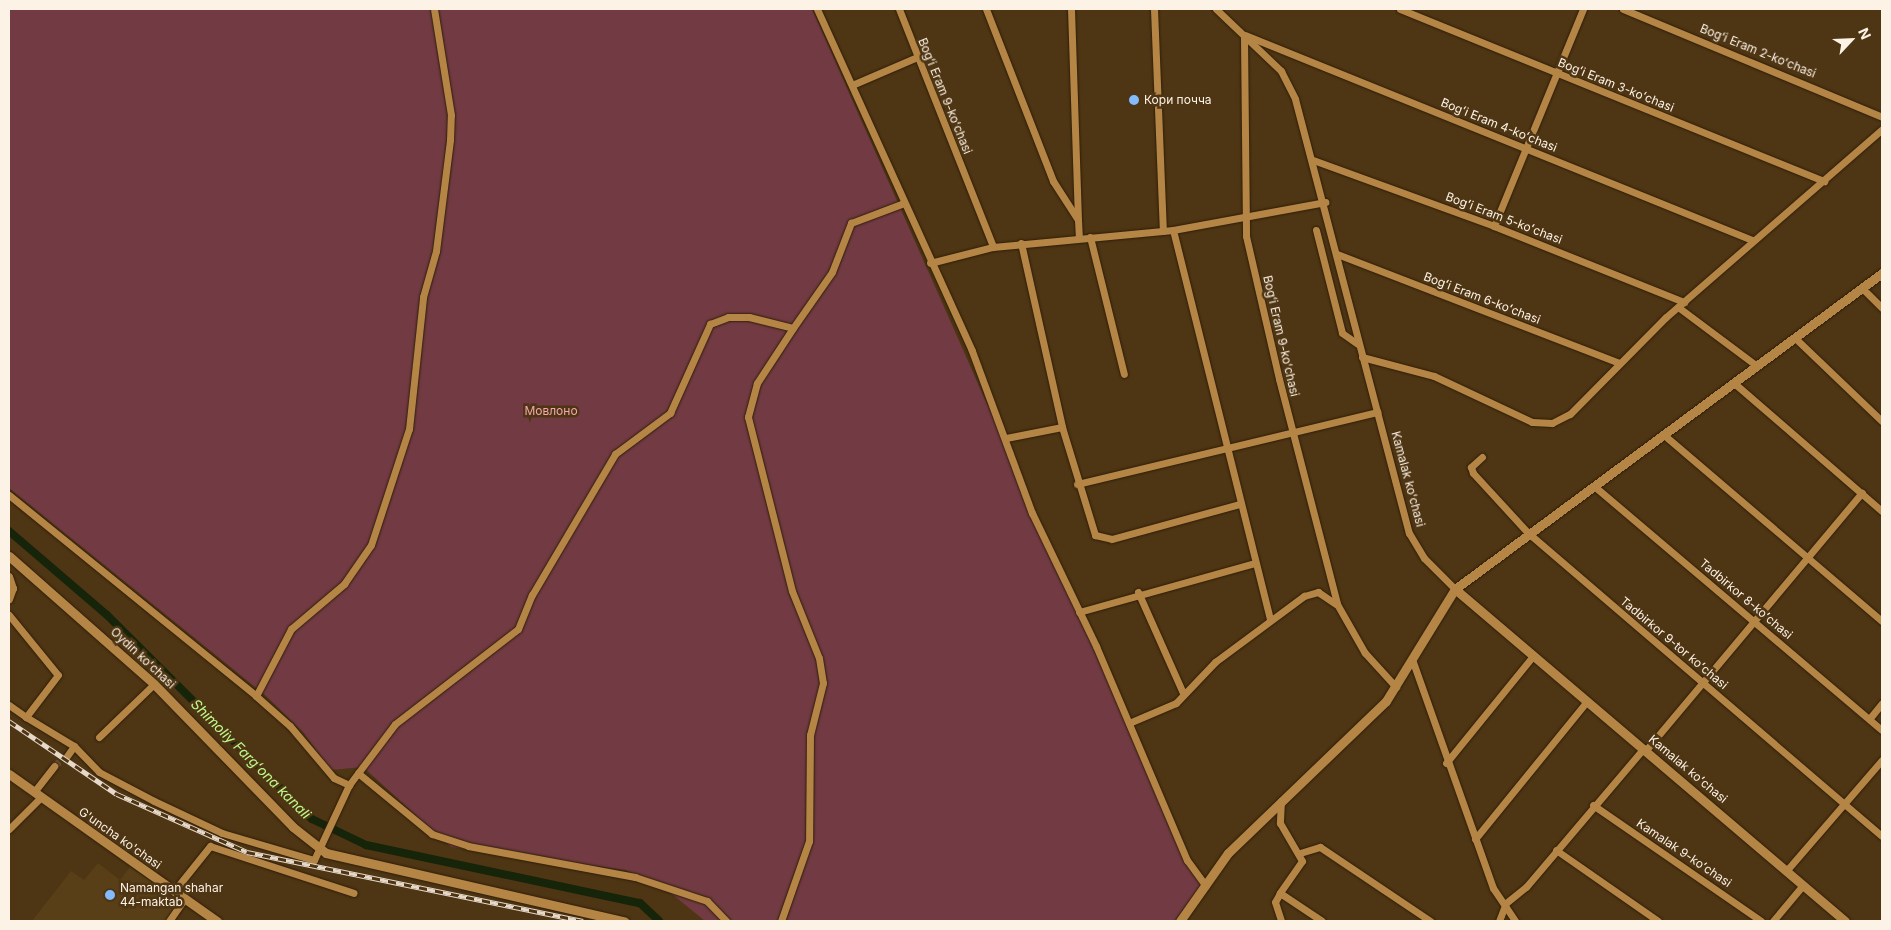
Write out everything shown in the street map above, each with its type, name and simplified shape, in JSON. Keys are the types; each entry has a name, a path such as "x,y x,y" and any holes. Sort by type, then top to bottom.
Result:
{"street":[{"path":"256,696 291,630 344,584 371,545 409,429 423,297 436,251 450,140 451,115 434,9"},
{"path":"817,9 930,263 972,351 1006,438 1032,513 1129,723 1187,860 1206,886"},
{"name":"Bogʻi Eram 9-koʻchasi","path":"899,9 993,246"},
{"path":"986,9 1053,182 1078,220"},
{"path":"1071,9 1079,238"},
{"path":"1154,9 1163,231"},
{"name":"Kamalak koʻchasi","path":"1216,9 1237,32 1282,71 1313,160 1325,202 1358,344 1409,533 1424,558 1455,589 1788,870 1844,921"},
{"name":"Bogʻi Eram 3-koʻchasi","path":"1400,9 1824,181"},
{"path":"1494,226 1524,147 1583,9"},
{"name":"Bogʻi Eram 2-koʻchasi","path":"1624,9 1882,117"},
{"name":"Bogʻi Eram 4-koʻchasi","path":"1237,32 1752,240"},
{"name":"Bogʻi Eram 9-koʻchasi","path":"1244,38 1246,236 1292,430 1337,604 1365,653 1396,687"},
{"path":"852,85 917,57"},
{"path":"1362,357 1434,376 1499,410 1541,423 1570,414 1619,363 1752,240 1824,181 1882,129"},
{"name":"Bogʻi Eram 5-koʻchasi","path":"1313,160 1494,226 1681,305 1757,366"},
{"path":"930,263 993,246 1021,242 1173,230 1247,220 1325,202"},
{"path":"781,921 809,841 810,735 823,684 820,658 792,591 748,417 757,383 832,272 851,222 904,203"},
{"path":"1173,230 1270,619"},
{"path":"1316,230 1342,333 1358,344"},
{"path":"1090,237 1124,374"},
{"path":"1021,242 1062,427 1077,484 1093,530 1103,540 1240,504"},
{"name":"Bogʻi Eram 6-koʻchasi","path":"1337,254 1619,363"},
{"path":"1180,921 1228,853 1282,798 1386,701 1413,662 1455,589 1527,532 1664,435 1863,289 1882,273"},
{"path":"1863,289 1882,308"},
{"path":"9,705 74,746 99,772 222,833 314,860 349,785 395,724 518,629 532,595 615,454 670,413 710,324 728,317 749,317 793,328"},
{"path":"1795,338 1882,421"},
{"path":"1734,383 1882,511"},
{"path":"1077,484 1292,430 1377,412"},
{"path":"1006,438 1062,427"},
{"path":"1664,435 1882,621"},
{"name":"Tadbirkor 9-tor koʻchasi","path":"1482,457 1471,467 1473,473 1527,532 1882,836"},
{"name":"Tadbirkor 8-koʻchasi","path":"1594,486 1882,730"},
{"path":"1500,921 1506,903 1556,850 1593,805 1704,682 1862,493"},
{"path":"9,495 256,696 290,726 334,778 349,785"},
{"name":"Oydin koʻchasi","path":"9,556 154,684 320,845"},
{"path":"1079,612 1138,592 1255,563"},
{"path":"9,576 13,588 9,599"},
{"path":"1138,592 1183,693"},
{"path":"1129,723 1170,706 1270,619 1311,593 1324,594 1337,604"},
{"path":"9,617 58,675 26,717"},
{"path":"1446,763 1533,656"},
{"path":"1413,662 1446,763 1493,888 1506,903 1515,921"},
{"path":"99,737 154,684"},
{"path":"1475,839 1587,701"},
{"path":"1870,718 1882,704"},
{"path":"67,756 74,746"},
{"path":"1788,870 1882,760"},
{"path":"9,829 37,795 54,766"},
{"path":"358,773 432,834 477,848 635,877 707,902 726,921"},
{"name":"G'uncha ko'chasi","path":"9,774 217,921"},
{"path":"1282,798 1280,823 1300,853 1300,865 1275,902 1282,921"},
{"name":"Kamalak 9-koʻchasi","path":"1593,805 1760,921"},
{"path":"320,845 369,865 624,921"},
{"path":"174,891 210,846 354,893"},
{"path":"1300,853 1320,847 1430,921"},
{"path":"1556,850 1658,921"},
{"path":"1773,921 1803,885"},
{"path":"1280,893 1322,921"},
{"path":"168,921 184,898"}],"shaded area":[{"name":"Namangan shahar 44-maktab","path":"98,863 120,880 130,867 181,902 167,921 32,921 71,871 84,880"}],"green space":[{"name":"Мовлоно","path":"9,9 812,9 1201,887 1182,921 705,921 667,890 626,870 451,847 363,767 331,770 303,732 265,695 9,488"}],"waterway":[{"name":"Shimoliy Fargʻona kanali","path":"9,531 107,615 312,819 366,845 640,903 659,921"}],"tunnel":[{"path":"54,766 67,756"}],"railway":[{"path":"9,721 117,794 247,852 583,921"}],"place":[{"name":"Кори почча","path":"1134,100"},
{"name":"Namangan shahar 44-maktab","path":"110,895"}]}
